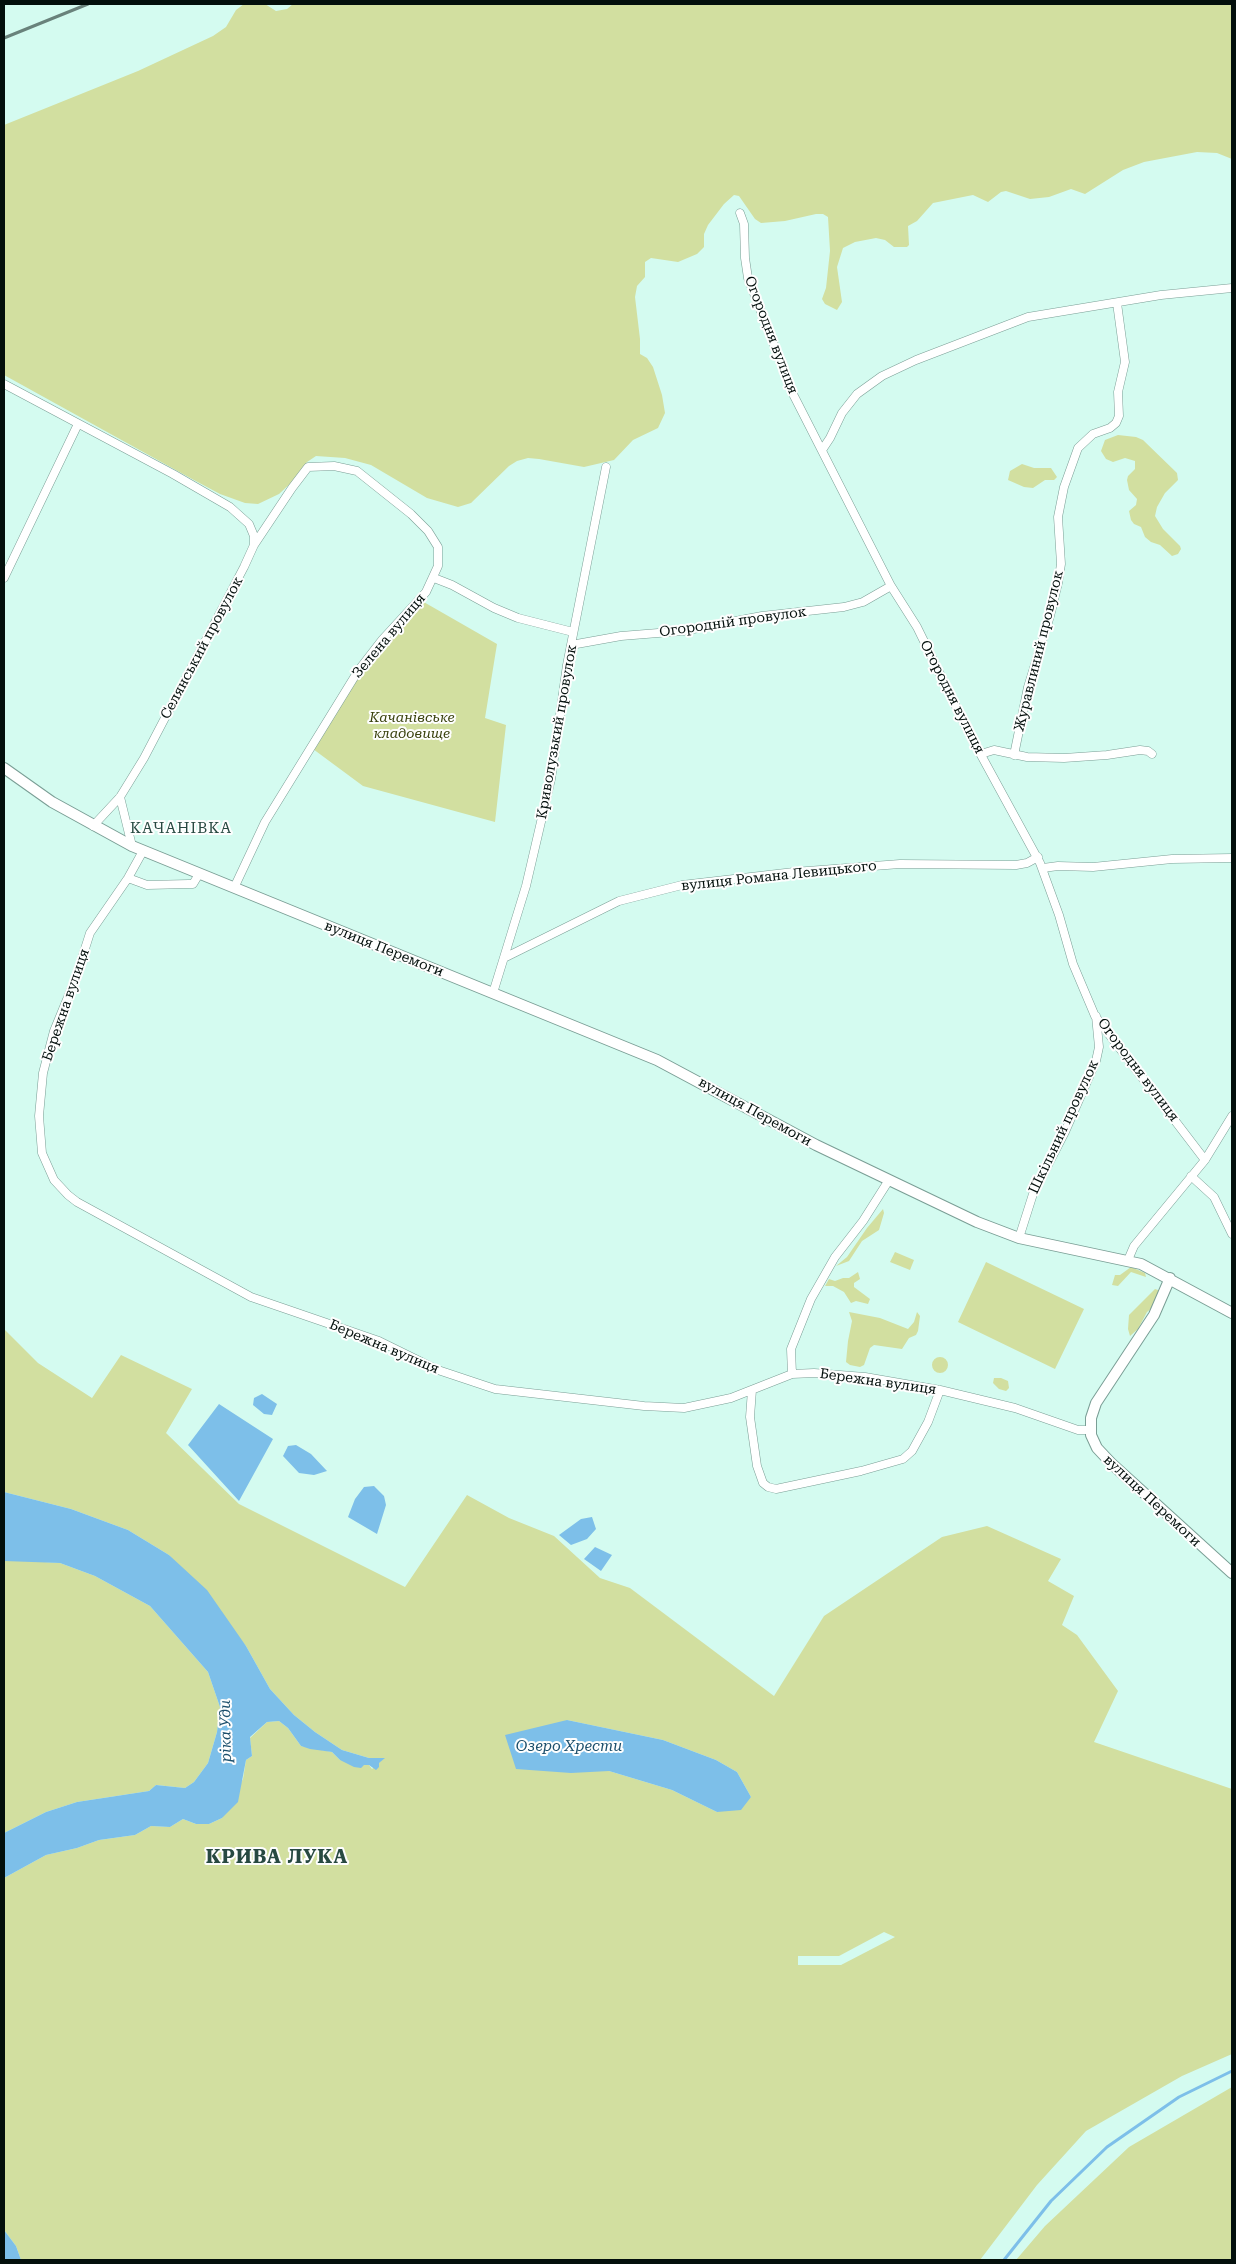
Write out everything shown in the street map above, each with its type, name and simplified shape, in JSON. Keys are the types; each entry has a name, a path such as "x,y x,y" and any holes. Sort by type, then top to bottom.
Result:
{"street":[{"name":"Огородня вулиця","path":"740,213 744,224 746,267 750,284 794,396 891,586 914,623 981,754 1038,857 1073,964 1096,1016 1205,1160"},
{"path":"822,450 842,413 857,394 871,383 904,365 1028,317 1168,294 1232,288"},
{"name":"Журавлиний провулок","path":"1014,755 1028,687 1057,588 1061,564 1058,517 1064,487 1078,448 1093,434 1110,428 1116,423 1119,416 1118,392 1125,362 1117,303"},
{"path":"4,384 173,474 230,507 249,524 254,536 254,545"},
{"path":"4,578 78,424"},
{"name":"Зелена вулиця","path":"234,888 261,828 358,671 382,640 426,592 434,578 439,562 438,547 428,531 411,514 357,471 334,466 308,468"},
{"name":"Криволузький провулок","path":"493,993 528,877 551,779 560,704 606,467"},
{"name":"Селянський провулок","path":"93,826 120,797 164,722 254,545 308,468"},
{"path":"434,578 511,616 574,632"},
{"name":"Огородній провулок","path":"572,645 621,636 683,631 762,616 844,607 862,602 891,586"},
{"path":"981,754 994,750 1034,757 1088,757 1140,750 1148,751 1152,754"},
{"name":"вулиця Перемоги","path":"4,768 38,793 93,826 132,846 657,1060 816,1146 977,1222 1019,1238 1128,1260 1170,1278 1232,1313"},
{"path":"120,797 132,846"},
{"name":"Бережна вулиця","path":"143,851 128,878 90,933 75,980 54,1032 43,1072 39,1132 42,1153 51,1175 68,1195 93,1211 251,1297 379,1342 438,1370 506,1391 666,1408 706,1404 752,1390 792,1374 806,1372 865,1377 940,1390 1015,1408 1078,1430 1090,1430"},
{"name":"вулиця Романа Левицького","path":"504,958 605,906 627,898 682,885 794,872 900,864 1016,865 1027,863 1038,857"},
{"path":"1043,868 1058,866 1093,867 1182,859 1232,858"},
{"path":"128,878 147,885 193,884 199,874"},
{"name":"Шкільний провулок","path":"1019,1238 1033,1194 1065,1132 1096,1061 1099,1047 1096,1016"},
{"path":"1128,1260 1138,1241 1205,1160 1232,1116"},
{"path":"1191,1176 1214,1197 1232,1234"},
{"path":"792,1374 791,1349 809,1304 835,1257 863,1222 888,1180"},
{"path":"1090,1430 1094,1407 1154,1315 1170,1278"},
{"path":"752,1390 750,1417 757,1466 763,1483 768,1488 776,1489 880,1466 903,1459 912,1451 928,1422 940,1390"},
{"name":"вулиця Перемоги","path":"1090,1430 1094,1442 1108,1460 1232,1574"}],"green space":[{"path":"244,4 265,4 276,11 287,9 293,4 1232,4 1232,159 1217,153 1197,152 1144,162 1123,170 1085,194 1071,189 1049,197 1030,199 1006,191 1001,192 988,202 973,195 933,203 917,221 908,226 909,245 907,247 894,247 885,240 876,238 855,242 843,248 837,267 842,302 837,310 825,304 822,299 826,288 830,251 828,217 823,214 816,214 785,221 761,223 755,219 739,196 734,195 724,204 708,225 704,234 704,247 697,254 678,262 651,258 645,262 645,277 637,286 635,297 640,354 647,358 653,367 662,395 665,413 658,428 633,440 614,460 584,467 528,458 517,461 509,466 471,503 458,507 427,498 371,465 345,458 316,456 307,462 293,481 279,494 258,504 245,503 220,494 4,375 4,125 138,71 213,36 226,27 236,10"},
{"path":"1118,435 1136,437 1143,440 1177,473 1178,480 1165,493 1157,507 1155,516 1163,529 1180,546 1181,549 1178,554 1172,556 1160,545 1151,542 1145,537 1141,527 1134,524 1131,520 1129,511 1136,505 1137,499 1129,490 1127,480 1128,476 1135,469 1135,461 1125,458 1113,462 1106,459 1101,451 1105,440"},
{"path":"1022,464 1034,468 1051,468 1057,477 1054,480 1045,480 1033,488 1024,487 1008,480 1010,471"},
{"name":"Качанівське кладовище","path":"422,601 497,644 485,718 506,725 495,822 363,786 313,749 364,667"},
{"path":"883,1209 884,1213 879,1230 862,1241 849,1261 836,1266 847,1257"},
{"path":"895,1252 914,1260 910,1270 890,1262"},
{"path":"986,1262 1084,1309 1055,1369 958,1322"},
{"path":"1131,1267 1145,1273 1146,1277 1131,1272 1118,1286 1112,1285 1115,1275 1120,1275"},
{"path":"858,1272 860,1279 854,1283 854,1287 870,1299 868,1304 856,1301 851,1303 844,1292 833,1286 825,1286 829,1279 835,1281 849,1278"},
{"path":"1155,1289 1158,1290 1158,1293 1152,1308 1147,1312 1138,1329 1130,1336 1128,1329 1129,1315"},
{"path":"849,1312 880,1318 908,1329 914,1322 917,1312 920,1316 918,1331 916,1335 909,1338 902,1349 874,1345 870,1348 864,1365 860,1367 850,1365 846,1362 852,1321"},
{"path":"4,1329 38,1363 92,1398 121,1355 192,1389 166,1433 239,1504 405,1587 467,1495 509,1518 554,1536 600,1578 630,1588 774,1696 824,1616 942,1537 987,1526 1061,1559 1048,1581 1074,1596 1062,1625 1077,1635 1118,1691 1094,1742 1232,1789 1232,2054 1182,2076 1086,2131 1037,2185 980,2260 21,2260 16,2246 4,2230 4,1878 46,1855 77,1848 99,1840 135,1835 151,1826 170,1827 183,1819 196,1824 209,1824 222,1818 243,1779 246,1760 252,1756 250,1738 267,1722 279,1721 288,1728 301,1746 332,1752 340,1760 369,1765 372,1769 384,1758 369,1758 342,1750 294,1715 270,1689 246,1646 169,1555 128,1530 71,1509 4,1492","holes":["567,1720 663,1740 716,1760 737,1772 751,1797 717,1812 672,1790 609,1771","884,1932 895,1937 841,1965 798,1965 798,1956 839,1956"]},
{"path":"940,1357 946,1359 948,1365 946,1371 940,1373 934,1371 932,1365 934,1359"},
{"path":"994,1378 1008,1381 1009,1388 1006,1391 999,1389 993,1383"},
{"path":"4,1556 12,1560 60,1563 95,1576 150,1606 208,1672 220,1707 217,1732 208,1763 194,1782 185,1788 156,1785 149,1791 77,1802 46,1812 4,1833"},
{"path":"1232,2087 1232,2260 1016,2260 1045,2226 1129,2147"}],"water":[{"path":"262,1394 277,1404 272,1415 264,1414 253,1405 254,1398"},
{"path":"219,1404 273,1439 239,1501 188,1445"},
{"path":"296,1445 311,1454 327,1471 314,1475 299,1473 283,1456 288,1446"},
{"path":"374,1486 384,1496 386,1505 377,1534 348,1517 355,1499 364,1487"},
{"name":"ріка Уди","path":"4,1492 71,1509 128,1530 169,1555 207,1590 246,1646 270,1689 294,1715 342,1750 369,1758 385,1758 379,1763 379,1767 376,1770 369,1765 364,1765 361,1768 354,1767 340,1760 332,1752 301,1746 288,1728 279,1721 267,1722 250,1737 252,1756 246,1760 238,1802 222,1818 209,1824 196,1824 183,1819 170,1827 151,1826 135,1835 99,1840 77,1848 46,1855 4,1878 4,1833 46,1812 77,1802 149,1791 156,1785 185,1788 194,1782 208,1763 217,1732 220,1707 208,1672 150,1606 95,1576 60,1563 4,1561"},
{"path":"592,1517 596,1529 587,1539 571,1545 559,1535 581,1519"},
{"path":"595,1547 612,1555 601,1571 584,1559"},
{"name":"Озеро Хрести","path":"567,1720 663,1740 716,1760 737,1772 751,1797 741,1810 717,1812 672,1790 609,1771 571,1773 516,1769 505,1735"},
{"path":"4,2230 16,2246 21,2260 4,2260"}],"waterway":[{"path":"1004,2260 1051,2201 1107,2147 1179,2097 1232,2071"}],"railway":[{"path":"4,38 88,4"}],"district":[{"name":"КАЧАНІВКА","path":"181,829"},
{"name":"КРИВА ЛУКА","path":"277,1857"}]}
